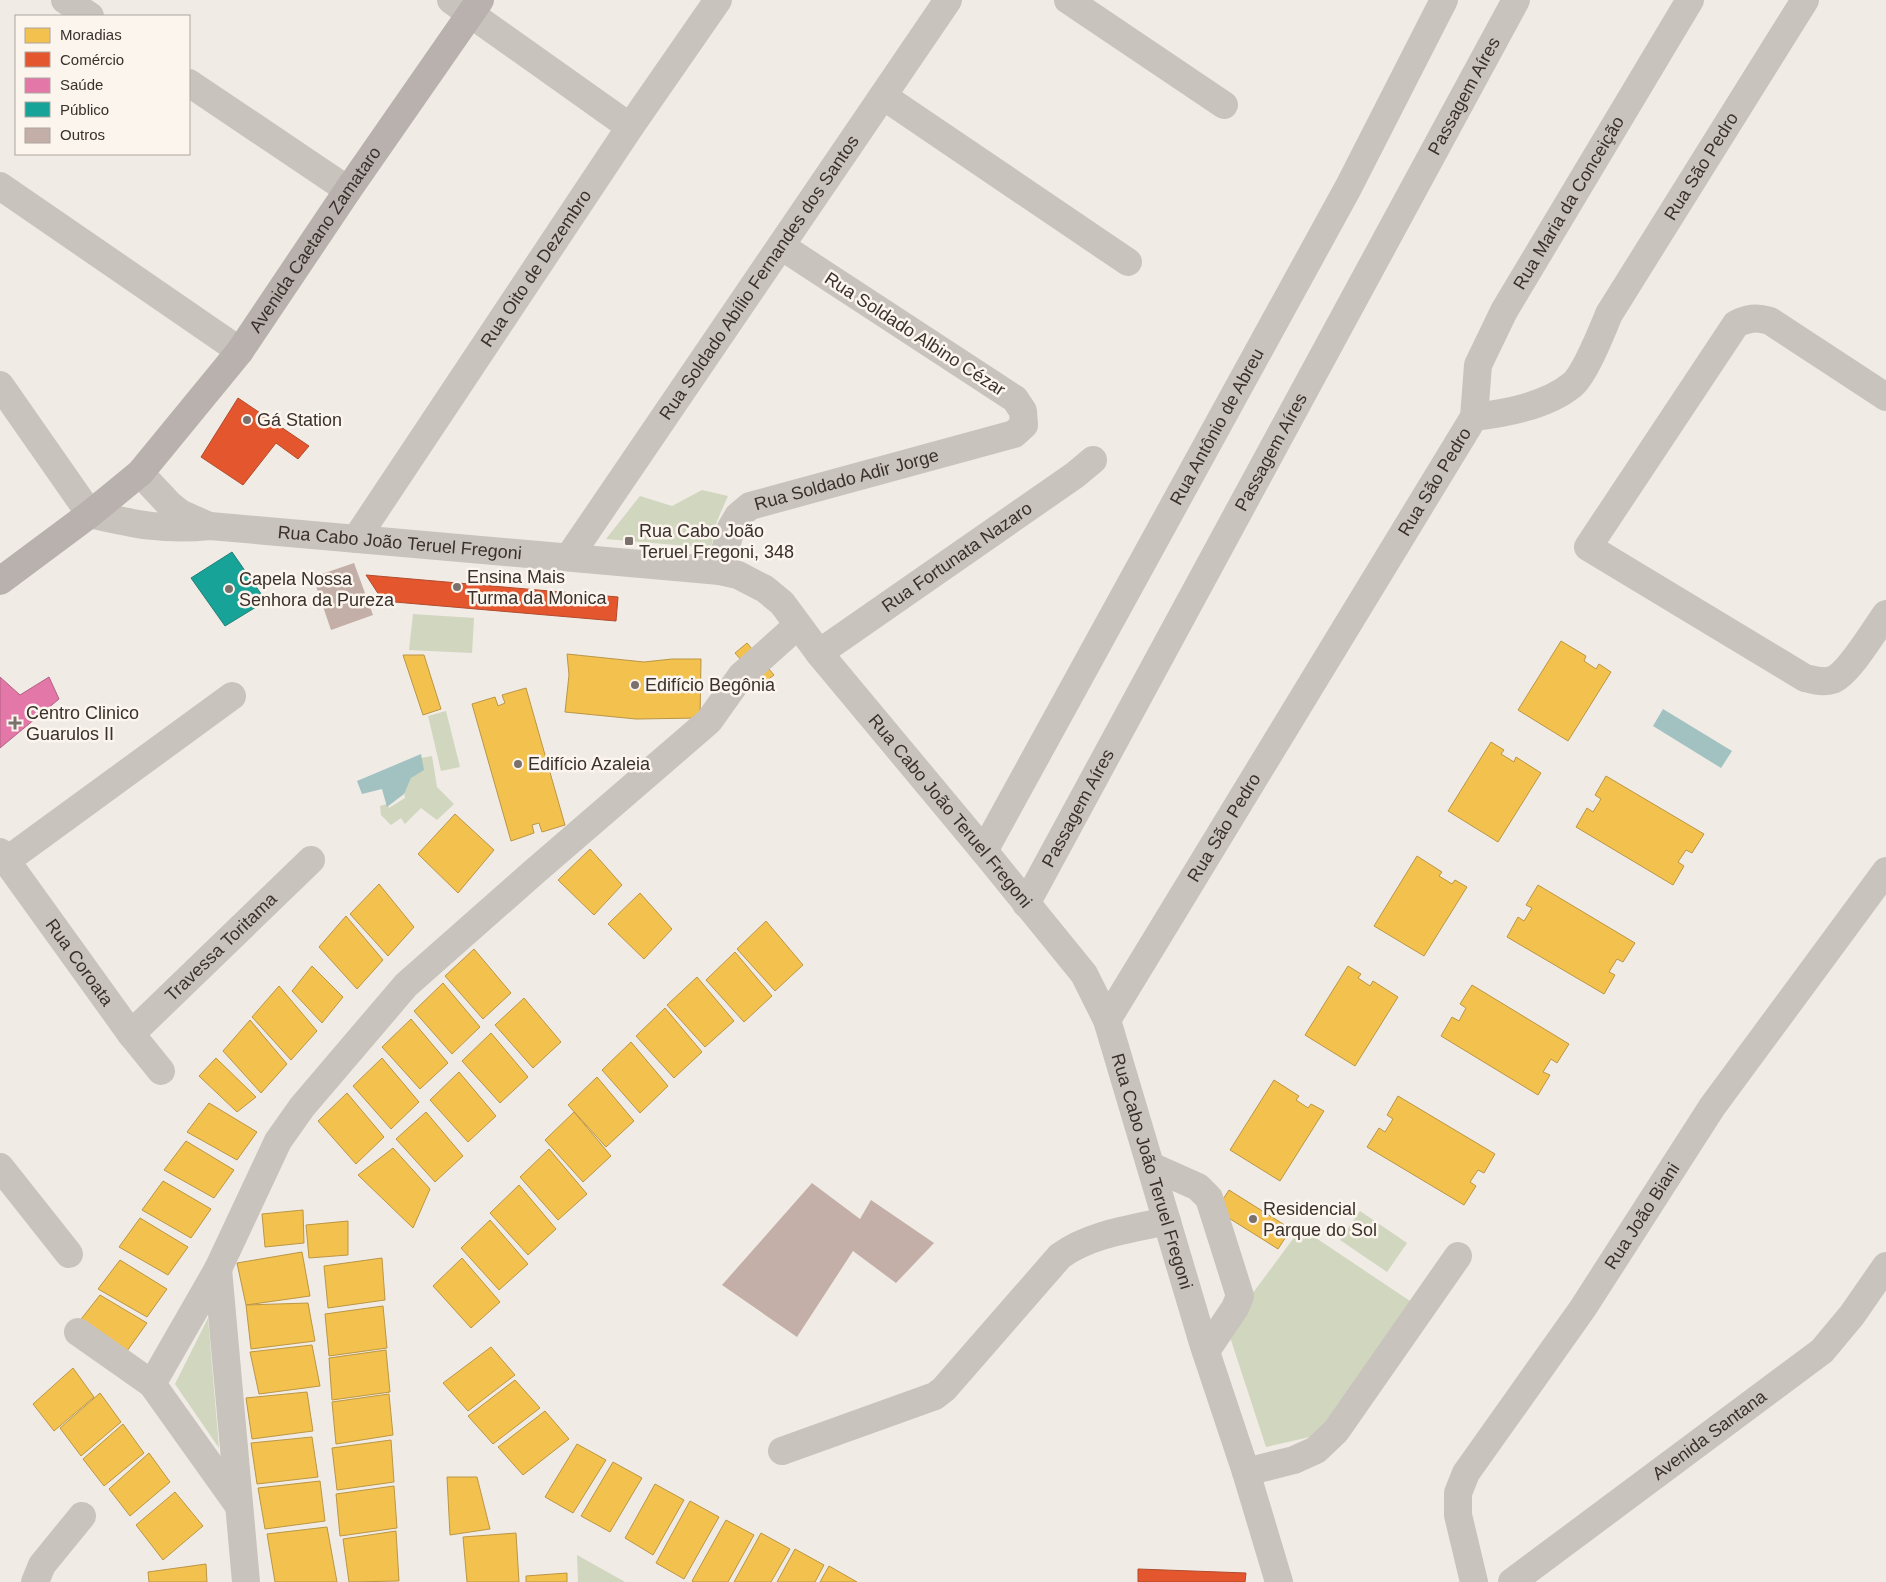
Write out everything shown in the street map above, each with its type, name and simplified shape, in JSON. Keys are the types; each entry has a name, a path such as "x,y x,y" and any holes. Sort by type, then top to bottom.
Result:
{"main road":[{"name":"Avenida Caetano Zamataro","path":"140,473 240,351 348,190 467,5"},
{"path":"0,581 90,514 140,473"}],"street":[{"path":"65,0 88,15"},
{"name":"Rua Oito de Dezembro","path":"356,539 630,127 718,0"},
{"name":"Rua Soldado Abílio Fernandes dos Santos","path":"569,557 948,0"},
{"path":"1068,0 1224,105"},
{"name":"Rua Antônio de Abreu","path":"984,851 1348,188 1444,0"},
{"name":"Passagem Aíres","path":"1026,904 1516,0"},
{"name":"Rua Maria da Conceição","path":"1474,416 1478,365 1504,311 1690,0"},
{"name":"Rua São Pedro","path":"1106,1020 1474,416 1500,414 1542,402 1572,385 1591,356 1609,314 1805,0"},
{"path":"467,5 630,127"},
{"path":"190,84 348,190"},
{"path":"883,96 1128,262"},
{"path":"0,186 240,351"},
{"name":"Rua Soldado Albino Cézar","path":"781,246 1015,399 1023,411 1024,424 1014,434"},
{"path":"1886,397 1770,320 1758,318 1741,321 1736,324 1588,547 1805,678 1819,681 1832,680 1845,672 1886,614"},
{"path":"0,385 90,514"},
{"name":"Rua Soldado Adir Jorge","path":"720,571 731,528 738,516 750,506 1014,434"},
{"name":"Rua Fortunata Nazaro","path":"819,653 1075,475 1093,460"},
{"name":"Rua Cabo João Teruel Fregoni","path":"140,473 180,513 210,526"},
{"name":"Rua Cabo João Teruel Fregoni","path":"90,514 156,527 183,529 210,526 720,571 738,575 765,589 782,603 819,653 1084,974 1106,1020 1206,1351 1246,1472 1279,1582"},
{"path":"152,1384 218,1269 278,1141 302,1107 406,985 709,721 741,676 798,625"},
{"path":"3,856 232,696"},
{"name":"Rua Coroata","path":"3,856 161,1071"},
{"name":"Travessa Toritama","path":"132,1034 311,860"},
{"name":"Rua João Biani","path":"1474,1582 1458,1515 1458,1493 1466,1473 1582,1308 1712,1107 1886,871"},
{"path":"1150,1166 1198,1187 1209,1198 1240,1296 1236,1308 1206,1351"},
{"path":"0,1167 69,1254"},
{"path":"782,1451 935,1396 944,1389 1060,1256 1074,1246 1101,1237 1167,1221"},
{"path":"1246,1472 1294,1460 1316,1450 1336,1431 1458,1256"},
{"name":"Avenida Santana","path":"1512,1582 1822,1351 1852,1315 1886,1266"},
{"path":"218,1269 246,1582"},
{"path":"78,1332 152,1384 239,1506"},
{"path":"35,1582 42,1565 82,1516"}],"green space":[{"path":"702,490 728,496 717,521 711,548 606,539 640,496 672,506"},
{"path":"413,614 474,618 472,653 409,650"},
{"path":"446,711 460,767 441,771 428,716"},
{"path":"432,756 437,787 454,804 437,820 421,808 405,824 401,818 391,825 381,815 380,806 387,804 389,808 405,798 404,792 421,758"},
{"path":"1360,1211 1407,1243 1387,1272 1340,1240"},
{"path":"1301,1228 1419,1307 1323,1434 1266,1447 1227,1328"},
{"path":"208,1318 219,1448 175,1384"},
{"path":"577,1555 625,1582 578,1582"}],"water":[{"path":"1663,709 1732,751 1721,768 1653,726"},
{"path":"421,754 424,770 411,778 404,794 387,807 382,789 362,794 357,781"}],"building: Moradias":[{"path":"1561,641 1586,656 1584,661 1596,669 1599,664 1611,672 1568,741 1518,710"},
{"path":"747,643 774,675 762,684 735,653"},
{"name":"Edifício Begônia","path":"567,654 644,662 672,659 701,659 700,718 636,719 565,712 569,675"},
{"path":"403,655 424,655 441,709 423,715"},
{"name":"Edifício Azaleia","path":"526,688 565,825 542,832 539,823 532,825 534,833 511,841 472,704 495,697 498,706 505,703 502,695"},
{"path":"1491,742 1504,750 1501,754 1514,762 1516,757 1541,773 1498,842 1448,811"},
{"path":"1606,776 1704,834 1692,853 1686,850 1678,862 1684,866 1673,885 1576,827 1587,808 1593,812 1601,799 1595,795"},
{"path":"455,814 494,850 458,893 418,854"},
{"path":"590,849 622,885 594,915 558,880"},
{"path":"1417,856 1442,872 1439,876 1452,884 1455,880 1467,887 1424,956 1374,926"},
{"path":"379,884 414,927 388,956 350,914"},
{"path":"1538,885 1635,943 1623,962 1617,959 1609,972 1615,975 1604,994 1507,937 1518,917 1524,921 1532,908 1526,905"},
{"path":"640,893 672,929 644,959 608,924"},
{"path":"346,916 383,960 357,989 319,947"},
{"path":"766,921 803,965 775,991 737,949"},
{"path":"474,949 511,993 483,1019 445,976"},
{"path":"735,952 772,996 744,1022 706,980"},
{"path":"312,966 343,997 322,1023 292,991"},
{"path":"1348,966 1361,974 1358,978 1370,986 1373,981 1398,997 1355,1066 1305,1035"},
{"path":"697,977 734,1021 705,1047 667,1005"},
{"path":"443,983 480,1027 452,1054 414,1011"},
{"path":"1472,985 1569,1044 1557,1063 1551,1059 1543,1072 1550,1075 1538,1095 1441,1036 1452,1017 1459,1021 1466,1008 1460,1004"},
{"path":"279,986 317,1031 291,1060 252,1017"},
{"path":"524,998 561,1042 533,1068 495,1025"},
{"path":"665,1008 702,1052 674,1078 636,1036"},
{"path":"411,1019 448,1063 420,1089 382,1047"},
{"path":"250,1020 287,1064 261,1093 223,1051"},
{"path":"491,1033 528,1077 500,1103 462,1061"},
{"path":"631,1042 668,1086 640,1113 602,1070"},
{"path":"216,1058 256,1097 237,1112 199,1076"},
{"path":"382,1058 419,1102 391,1129 353,1086"},
{"path":"459,1072 496,1116 468,1142 430,1100"},
{"path":"597,1077 634,1121 606,1147 568,1105"},
{"path":"1274,1080 1299,1096 1296,1100 1308,1108 1311,1104 1324,1111 1280,1181 1230,1150"},
{"path":"347,1093 384,1137 356,1164 318,1121"},
{"path":"1398,1096 1495,1154 1484,1173 1478,1170 1470,1182 1476,1186 1464,1205 1367,1147 1379,1128 1385,1132 1393,1119 1387,1115"},
{"path":"209,1103 257,1132 237,1160 187,1132"},
{"path":"426,1112 463,1156 435,1182 396,1139"},
{"path":"574,1112 611,1156 583,1182 545,1140"},
{"path":"186,1141 234,1170 214,1198 164,1170"},
{"path":"393,1148 430,1189 413,1228 358,1175"},
{"path":"549,1149 587,1194 558,1220 520,1177"},
{"path":"163,1181 211,1209 191,1238 142,1210"},
{"path":"519,1185 556,1229 528,1255 490,1213"},
{"name":"Residencial Parque do Sol","path":"1229,1190 1291,1229 1278,1249 1216,1210"},
{"path":"303,1210 304,1243 265,1247 262,1214"},
{"path":"140,1218 188,1247 168,1275 119,1247"},
{"path":"490,1220 528,1264 499,1290 461,1248"},
{"path":"348,1221 348,1255 309,1258 306,1225"},
{"path":"302,1252 310,1296 246,1305 237,1263"},
{"path":"382,1258 385,1300 328,1308 324,1266"},
{"path":"462,1258 500,1302 471,1328 433,1286"},
{"path":"120,1260 167,1289 147,1317 98,1289"},
{"path":"100,1295 147,1323 127,1351 78,1323"},
{"path":"308,1303 315,1341 251,1349 246,1305"},
{"path":"383,1306 387,1348 329,1356 325,1314"},
{"path":"312,1345 320,1386 259,1394 250,1352"},
{"path":"491,1347 515,1375 468,1411 443,1383"},
{"path":"386,1350 390,1392 332,1400 329,1358"},
{"path":"73,1368 94,1397 54,1431 33,1404"},
{"path":"515,1380 540,1408 493,1444 468,1416"},
{"path":"307,1392 313,1431 252,1439 246,1398"},
{"path":"100,1393 121,1422 81,1456 60,1428"},
{"path":"389,1394 393,1435 336,1444 332,1402"},
{"path":"545,1411 569,1439 523,1475 498,1447"},
{"path":"123,1424 144,1453 104,1486 83,1459"},
{"path":"312,1437 318,1477 257,1484 251,1443"},
{"path":"391,1440 394,1482 337,1490 332,1448"},
{"path":"577,1444 606,1460 573,1513 545,1497"},
{"path":"149,1453 170,1482 130,1516 109,1489"},
{"path":"613,1462 642,1478 610,1532 581,1516"},
{"path":"447,1477 477,1477 490,1529 450,1535"},
{"path":"320,1481 325,1521 265,1529 258,1488"},
{"path":"655,1484 684,1500 653,1555 625,1538"},
{"path":"394,1486 397,1528 340,1536 336,1494"},
{"path":"175,1492 203,1526 163,1560 136,1525"},
{"path":"690,1501 719,1517 684,1579 656,1563"},
{"path":"726,1520 754,1535 728,1582 693,1582 692,1581"},
{"path":"327,1527 337,1582 275,1582 267,1534"},
{"path":"396,1531 399,1581 349,1582 343,1539"},
{"path":"516,1533 519,1582 467,1582 463,1537"},
{"path":"761,1533 790,1549 771,1582 734,1582"},
{"path":"795,1549 824,1565 815,1582 777,1582"},
{"path":"206,1564 207,1582 149,1582 148,1572"},
{"path":"829,1566 857,1582 820,1582"},
{"path":"567,1573 567,1582 526,1582 526,1576"}],"building: Comércio":[{"name":"Gá Station","path":"238,398 309,446 298,459 276,443 243,485 201,457"},
{"path":"366,575 618,597 616,621 383,601"},
{"path":"1138,1569 1246,1573 1245,1582 1138,1582"}],"building: Saúde":[{"name":"Centro Clinico Guarulos II","path":"0,677 20,695 49,677 59,699 0,748"}],"building: Público":[{"name":"Capela Nossa Senhora da Pureza","path":"232,552 266,601 225,626 191,578"}],"building: Outros":[{"path":"354,563 373,615 331,630 313,577"},
{"path":"812,1183 860,1219 871,1200 934,1243 896,1283 853,1251 797,1337 722,1285"}],"place":[{"name":"Gá Station","path":"247,420"},
{"name":"Rua Cabo João Teruel Fregoni, 348","path":"629,541"},
{"name":"Ensina Mais Turma da Monica","path":"457,587"},
{"name":"Capela Nossa Senhora da Pureza","path":"229,589"},
{"name":"Edifício Begônia","path":"635,685"},
{"name":"Centro Clinico Guarulos II","path":"15,723"},
{"name":"Edifício Azaleia","path":"518,764"},
{"name":"Residencial Parque do Sol","path":"1253,1219"}]}
